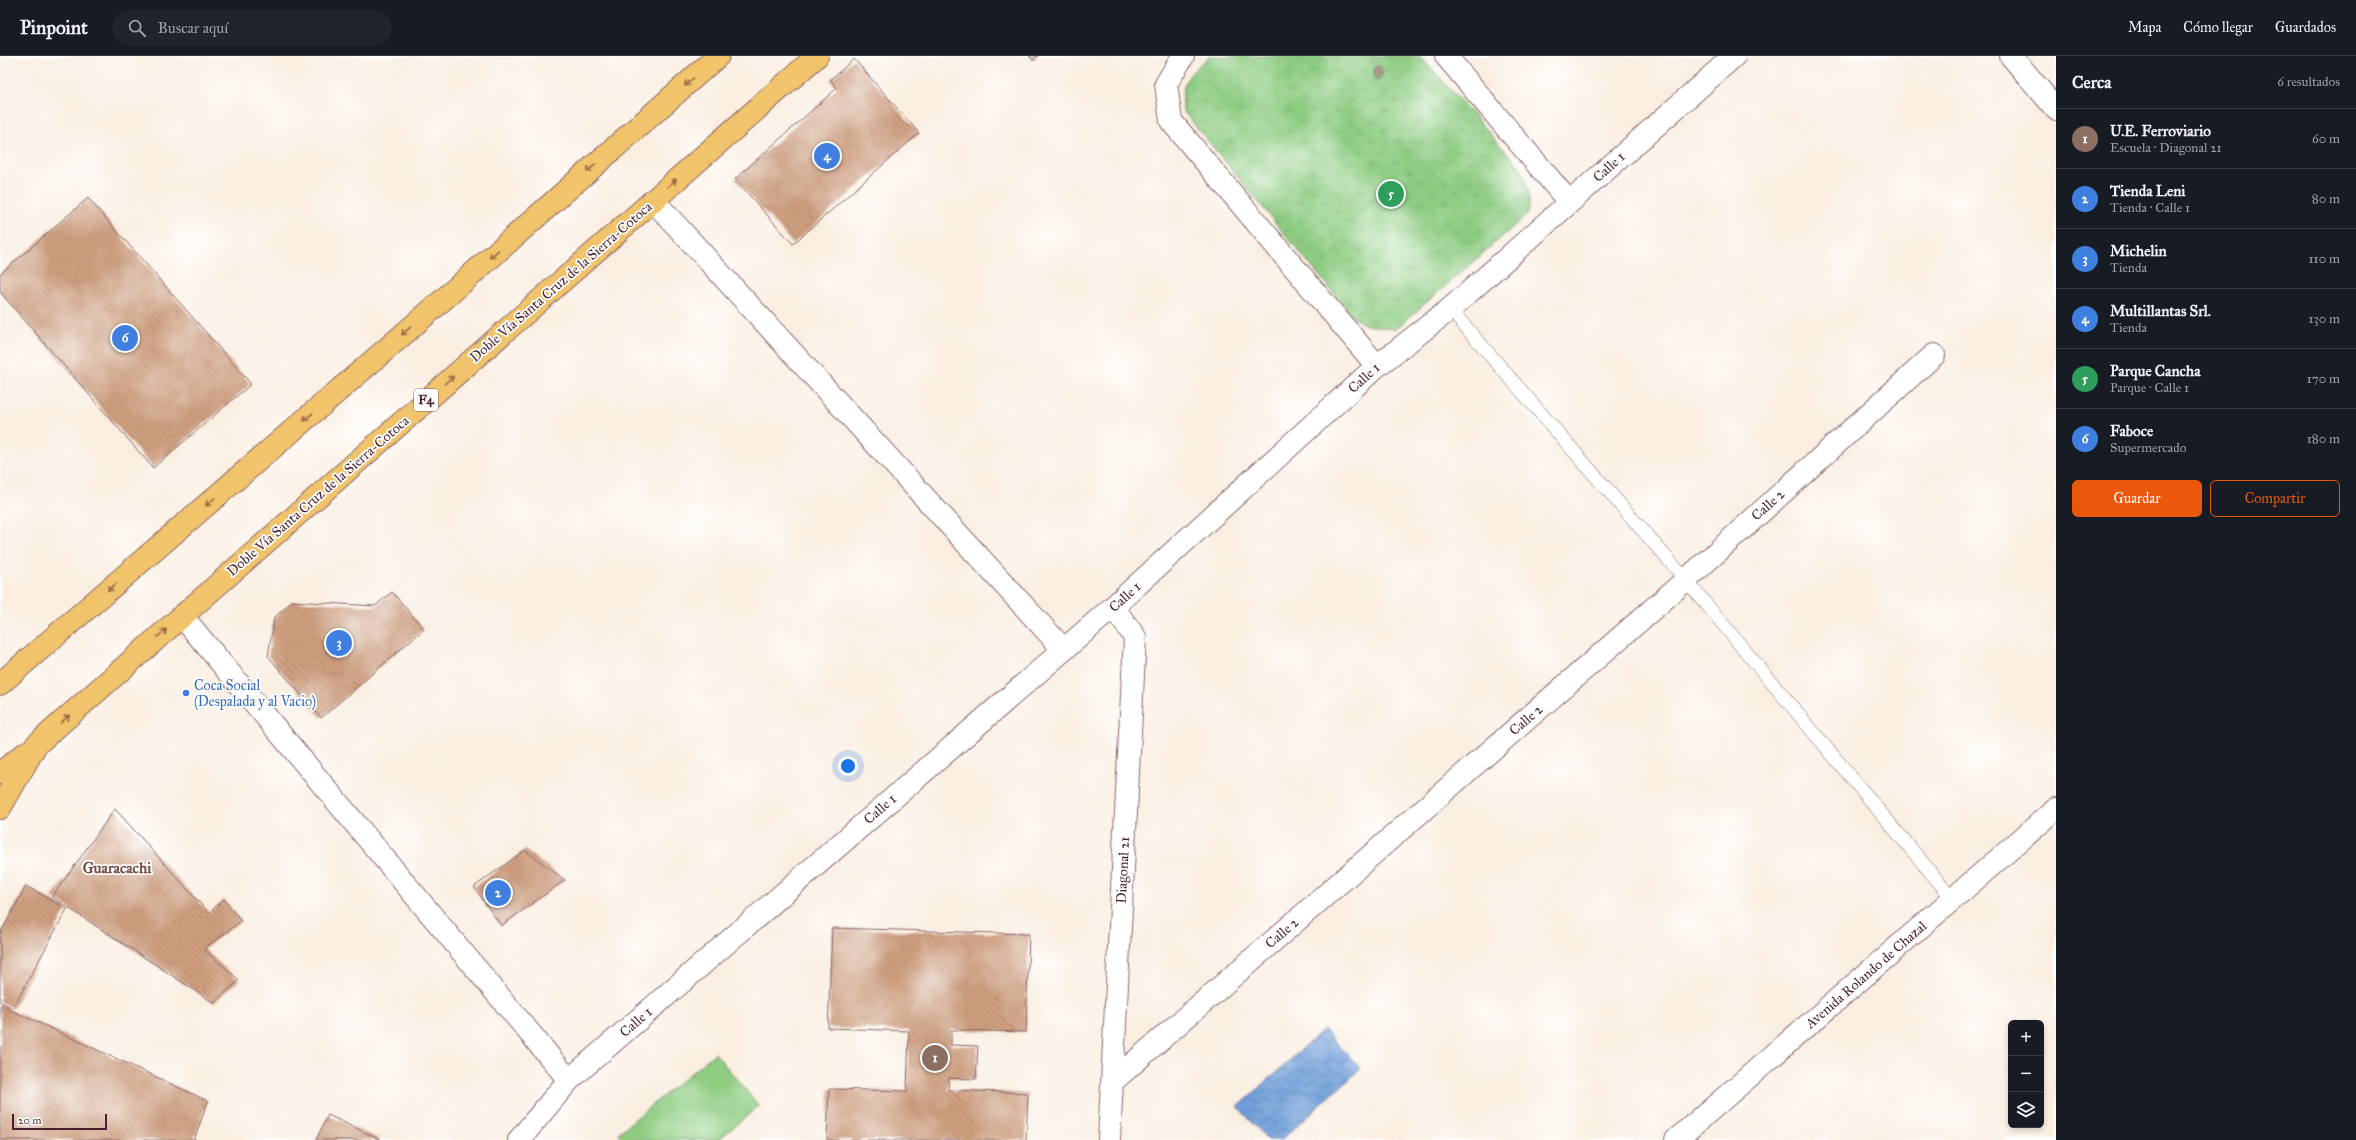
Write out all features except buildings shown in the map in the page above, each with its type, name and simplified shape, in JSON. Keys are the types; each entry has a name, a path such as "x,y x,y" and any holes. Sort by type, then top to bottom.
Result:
{"highway":[{"path":"0,684 436,306 718,56"},
{"name":"Doble Vía Santa Cruz de la Sierra-Cotoca","path":"0,808 36,745 817,56"},
{"path":"0,773 36,745"}],"street":[{"path":"1183,56 1166,84 1171,121 1377,366"},
{"path":"1446,56 1569,202"},
{"name":"Calle 1","path":"519,1140 569,1080 1113,607 1377,366 1450,309 1734,56"},
{"path":"2011,56 2056,109"},
{"path":"653,200 1064,650"},
{"name":"Calle 2","path":"1113,1081 1686,580 1934,355"},
{"name":"Diagonal 21","path":"1109,1140 1135,637 1113,607"},
{"path":"182,616 569,1080"},
{"name":"Avenida Rolando de Chazal","path":"1676,1140 2056,810"}],"lane":[{"path":"1450,309 1686,580 1953,899"}],"green space":[{"path":"1210,56 1420,56 1521,168 1526,180 1529,197 1527,215 1396,329 1366,325 1354,318 1183,111 1182,101 1184,85 1191,73"},
{"path":"715,1053 759,1106 718,1140 624,1140 618,1133"}],"water":[{"path":"1324,1029 1361,1069 1281,1140 1268,1140 1238,1107"}],"place":[{"name":"Multillantas Srl.","path":"827,156"},
{"name":"Parque Cancha","path":"1391,194"},
{"name":"Faboce","path":"125,338"},
{"name":"Michelin","path":"339,643"},
{"name":"Coca Social (Despalada y al Vacio)","path":"186,693"},
{"name":"Tienda Leni","path":"498,893"},
{"name":"U.E. Ferroviario","path":"935,1058"}],"district":[{"name":"Guaracachi","path":"117,868"}]}
